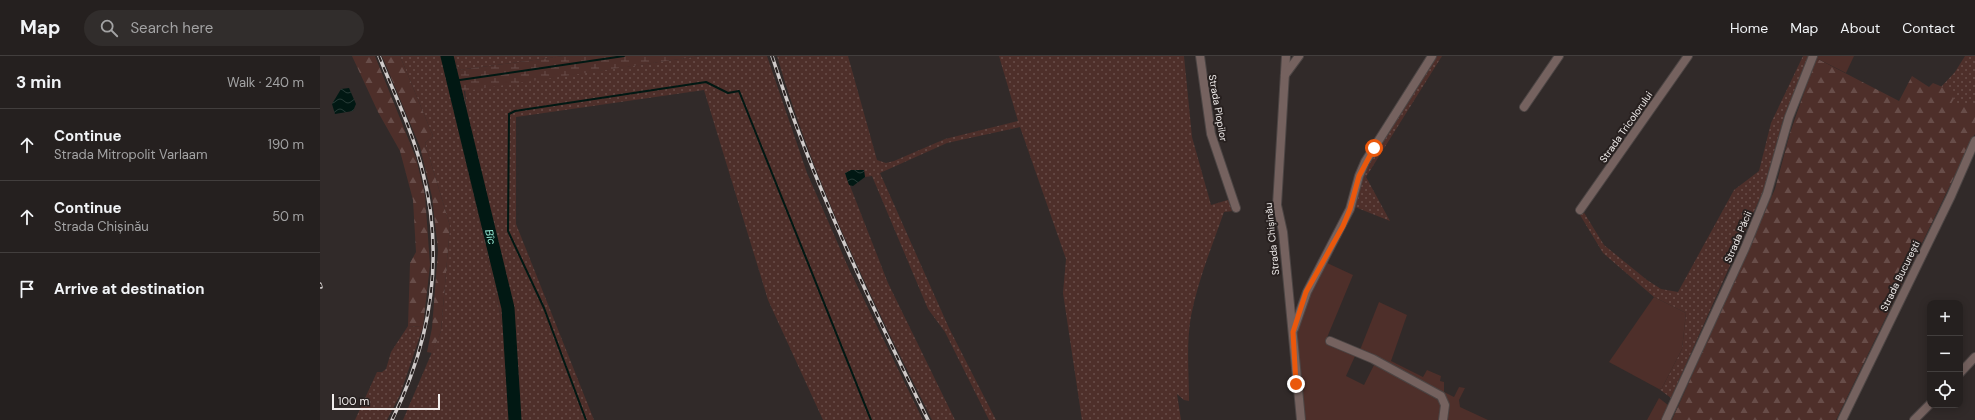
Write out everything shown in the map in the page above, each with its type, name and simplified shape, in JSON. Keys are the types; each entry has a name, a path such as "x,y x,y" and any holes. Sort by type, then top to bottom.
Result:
{"street":[{"name":"Strada Plopilor","path":"1200,56 1211,134 1236,208"},
{"name":"Strada Chișinău","path":"1286,56 1277,205 1283,232 1301,420"},
{"path":"1285,76 1299,56"},
{"path":"1293,332 1306,292 1350,209 1359,176 1365,162 1432,56"},
{"path":"1524,107 1560,56"},
{"name":"Strada Tricolorului","path":"1580,210 1688,56"},
{"name":"Strada Păcii","path":"1666,420 1745,248 1767,194 1789,117 1813,56"},
{"name":"Strada București","path":"1842,420 1975,141"},
{"path":"1967,160 1975,165"},
{"path":"1330,341 1373,359 1441,396 1445,405 1443,420"},
{"path":"1961,372 1975,357"},
{"path":"1914,420 1927,407"}],"green space":[{"path":"352,56 375,56 416,158 425,195 430,265 423,327 408,326 410,263 416,252 413,200 400,151 378,112"},
{"path":"382,56 400,56 433,136 425,143 450,226 441,331 432,353 427,352 432,328 438,250 432,197 420,147"},
{"path":"400,56 441,56 496,292 505,341 510,420 403,420 441,331 450,226 425,143 433,136"},
{"path":"441,56 455,56 458,70 564,56 700,56 464,91 467,114 512,307 519,420 510,420 505,341 496,292"},
{"path":"455,56 564,56 458,70"},
{"path":"700,56 767,56 807,173 849,269 923,420 823,420 768,300 704,90 516,117 516,224 594,420 519,420 512,307 467,114 465,90"},
{"path":"777,56 848,56 877,160 886,163 945,139 1018,121 999,56 1184,56 1192,137 1211,205 1231,199 1233,211 1224,212 1197,289 1189,327 1189,401 1184,400 1177,394 1181,420 1082,420 1063,293 1066,259 1020,127 947,143 880,173 949,328 996,420 989,420 945,332 928,309 872,176 865,177 864,170 845,173 888,283 955,420 932,420 846,241 809,150"},
{"path":"1434,56 1442,56 1366,177 1390,221 1355,207 1361,177 1366,164"},
{"path":"1803,56 1810,56 1783,120 1764,189 1671,398 1659,389 1662,388 1682,349 1686,313 1654,297 1603,253 1580,215 1583,211 1604,245 1647,280 1661,289 1678,292 1734,190 1759,171 1771,123"},
{"path":"1817,56 1854,56 1846,73 1816,58"},
{"path":"1965,56 1975,56 1975,104 1951,104 1941,87 1955,72"},
{"path":"1816,58 1899,101 1912,76 1929,87 1933,83 1957,93 1951,104 1975,104 1975,134 1836,420 1672,420 1775,189 1790,133"},
{"path":"1325,262 1353,275 1326,340 1330,346 1355,356 1346,376 1364,385 1374,365 1432,393 1440,402 1442,408 1439,420 1304,420 1296,331 1309,291"},
{"path":"1654,297 1686,313 1682,349 1662,388 1659,389 1609,362"},
{"path":"1379,302 1407,315 1391,361 1423,377 1427,370 1441,376 1440,381 1444,382 1444,392 1454,397 1459,387 1465,388 1459,400 1460,407 1488,420 1447,420 1449,404 1442,393 1407,372 1360,350"},
{"path":"408,326 423,327 400,395 387,420 355,420 377,372 382,372 386,369 391,352"},
{"path":"1659,398 1668,405 1662,420 1647,420"}],"water":[{"path":"349,88 356,104 353,111 335,114 332,104 341,89"},
{"path":"851,170 864,170 865,177 853,186 849,185 845,173"}],"waterway":[{"name":"Bîc","path":"447,56 508,308 515,420"},
{"path":"453,81 624,56"},
{"path":"586,420 544,308 508,231 509,114 515,111 706,82 728,93 739,91 871,420"}],"railway":[{"path":"379,56 418,154 429,202 432,234 433,266 425,329 416,360 392,420"},
{"path":"772,56 805,150 843,241 884,331 928,420"}],"route":[{"path":"1296,384 1293,332 1306,292 1343,226 1350,209 1359,176 1365,162 1374,148"}]}
